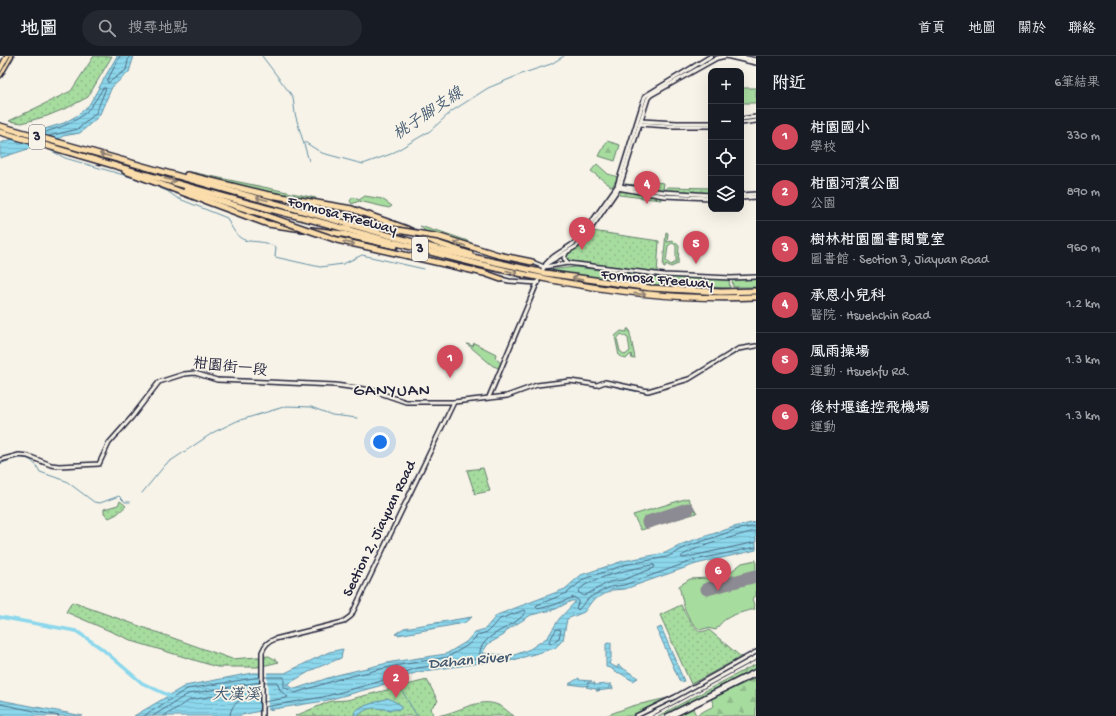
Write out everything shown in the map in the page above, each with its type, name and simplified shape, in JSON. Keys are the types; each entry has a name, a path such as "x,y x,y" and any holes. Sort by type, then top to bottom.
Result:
{"highway":[{"name":"Formosa Freeway","path":"0,126 165,171 445,251 513,266 586,281 650,288 721,292 756,291"},
{"name":"Formosa Freeway","path":"0,132 259,206 487,266 560,282 638,294 756,297"},
{"path":"92,159 268,224 343,234 487,266"},
{"path":"165,171 270,195 391,229 440,237 498,255 532,262"},
{"path":"158,183 203,195 337,240 484,273 501,279"},
{"path":"270,195 352,209 407,229 437,243 513,266"}],"main road":[{"path":"0,70 7,56"},
{"path":"0,75 11,56"}],"street":[{"path":"639,122 643,100 648,92 711,56"},
{"path":"544,267 584,240 618,187 639,122 648,98 651,95 717,58 726,56 756,62"},
{"path":"737,56 756,62"},
{"path":"744,119 756,117"},
{"path":"744,123 756,121"},
{"path":"639,122 708,124"},
{"path":"618,187 708,195"},
{"path":"618,187 664,196 708,198"},
{"path":"544,267 551,258 577,242 618,187"},
{"path":"744,195 756,194"},
{"path":"744,198 756,197"},
{"path":"566,253 564,258 568,263"},
{"path":"532,262 544,267 568,263 659,275 731,278 756,277"},
{"path":"489,397 538,282 509,281 501,279"},
{"path":"454,402 507,396 538,385 570,381 597,385 605,382 648,390 683,381 738,349 756,346"},
{"name":"柑園街一段","path":"0,460 19,455 28,456 51,465 59,466 99,464 109,443 132,417 158,382 195,373 217,380 335,385 371,390 406,402 454,402"},
{"name":"Section 2, Jiayuan Road","path":"262,716 263,648 267,643 343,622 351,616 454,402"},
{"path":"636,716 675,697 756,652"},
{"path":"666,716 756,671"},
{"path":"672,716 756,674"}],"green space":[{"path":"94,56 112,56 88,97 47,116 22,123 9,121 71,91"},
{"path":"744,88 756,88 756,103 744,103"},
{"path":"607,141 620,145 615,161 599,156"},
{"path":"597,164 608,174 618,177 612,187 591,171"},
{"path":"191,172 316,198 316,201 278,195"},
{"path":"639,180 664,183 663,191 625,186 625,184 638,185"},
{"path":"667,187 708,188 708,194 666,191"},
{"path":"621,190 660,196 661,200 619,195"},
{"path":"365,196 382,199 392,206 389,208 359,201 352,204 350,201 353,197 359,200"},
{"path":"420,226 465,240 480,247 427,233"},
{"path":"592,231 659,241 657,274 606,268 566,260 567,255 581,244"},
{"path":"666,232 668,233 667,242 674,241 679,246 678,264 671,267 666,264 665,268 663,267","holes":["672,243 676,245 676,262 671,265 666,261 668,246"]},
{"path":"576,267 662,278 663,286 603,279 547,270"},
{"path":"665,277 729,280 730,288 664,285"},
{"path":"756,279 756,287 733,287 732,280"},
{"path":"627,329 629,329 635,358 632,359 631,354 626,359 619,356 615,336 621,331 627,332","holes":["621,334 628,338 630,351 625,355 620,351 617,339"]},
{"path":"474,343 496,354 495,358 501,363 499,368 493,366 467,344 473,346"},
{"path":"483,468 490,491 475,494 467,470"},
{"path":"688,498 697,513 641,530 633,515"},
{"path":"120,501 126,506 117,514 109,518 104,513 104,509 118,505"},
{"path":"756,560 756,596 752,598 755,609 733,615 723,621 716,630 707,628 700,630 688,615 679,586 690,579 724,577 742,563"},
{"path":"72,602 232,659 269,656 279,662 258,667 217,667 135,642 66,612"},
{"path":"681,605 689,620 700,632 709,630 741,657 691,684 660,615"},
{"path":"756,664 756,669 662,716 658,716"},
{"path":"756,678 756,716 676,716 692,707 696,715 714,706 711,698"},
{"path":"427,680 438,701 431,708 433,716 295,716 331,701 347,700"},
{"path":"672,697 631,716 605,716 632,706"},
{"path":"482,703 490,703 500,706 514,716 433,716 449,713"}],"water":[{"path":"117,56 134,56 129,72 112,87 99,116 80,133 63,136 59,139 0,158 0,143 64,123 78,115 89,105"},
{"path":"756,522 756,550 696,564 625,589 612,590 592,601 584,612 567,619 563,640 555,648 510,661 487,662 418,672 379,686 324,701 238,716 134,716 185,686 252,673 285,673 329,652 343,649 341,658 314,669 286,685 295,689 337,675 392,662 446,654 466,642 475,632 485,629 497,615 565,589 581,575 623,561 665,553 685,543 734,527","holes":["571,601 576,601 559,619 548,637 530,649 512,656 482,653 488,644 504,635 507,630 531,615 556,609"]},
{"path":"472,617 464,623 398,635 395,634 404,628"},
{"path":"661,627 684,681 680,682 657,629"},
{"path":"611,642 611,658 609,664 618,668 618,665 638,678 633,681 620,673 615,672 611,668 606,667 606,644"},
{"path":"579,678 579,680 592,681 587,683 595,683 594,685 612,684 608,687 612,686 613,689 596,691 600,690 586,687 589,685 584,686 569,684"},
{"path":"388,698 401,705 401,709 395,710 373,708 368,709 358,716 354,715 355,711 361,707"},
{"path":"0,700 83,716 0,716"}],"pier":[{"path":"259,671 267,671 268,712 260,713"}],"waterway":[{"path":"262,56 293,97 295,114 309,161"},
{"name":"桃子腳支線","path":"303,141 322,153 363,164 391,154 430,131 452,111 488,88 524,73 551,64 564,56"},
{"path":"48,149 65,158 141,180 167,191 177,198 227,218 233,229 242,239 267,243 276,247 275,257 320,267 343,264 362,255 424,269"},
{"path":"722,361 740,351 748,349"},
{"path":"653,391 688,381"},
{"path":"604,384 634,391 648,392"},
{"path":"142,493 166,464 214,432 237,421 287,406 311,407 332,415 357,418"},
{"path":"0,464 17,458 27,459 32,461 40,472 66,481 94,502 100,503 119,496 125,502 130,502"},
{"path":"0,617 76,631 101,648 142,683 172,697"},
{"path":"392,681 402,691 417,716"}],"runway":[{"path":"648,522 688,509"},
{"path":"707,589 756,576"}],"railway":[{"path":"0,74 10,56"},
{"path":"652,716 756,660"}],"place":[{"name":"承恩小兒科","path":"647,204"},
{"name":"樹林柑園圖書閱覽室","path":"582,250"},
{"name":"風雨操場","path":"696,264"},
{"name":"柑園國小","path":"450,378"},
{"name":"後村堰遙控飛機場","path":"718,591"},
{"name":"柑園河濱公園","path":"396,698"}],"district":[{"name":"GANYUAN","path":"392,392"}],"water label":[{"name":"Dahan River","path":"469,662"},
{"name":"大漢溪","path":"236,696"}]}
